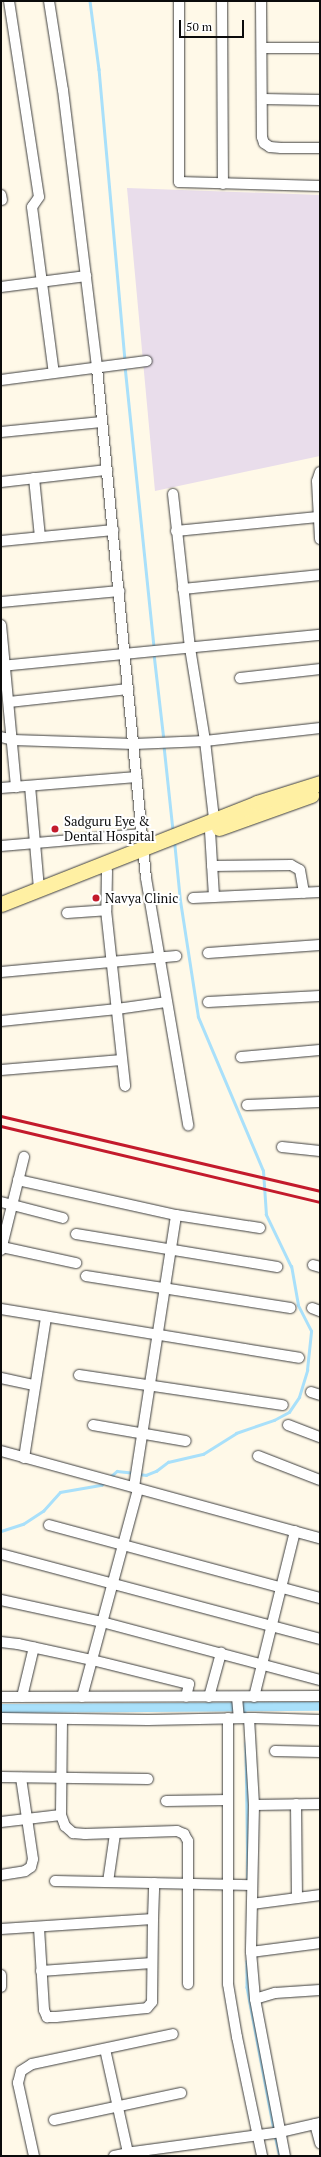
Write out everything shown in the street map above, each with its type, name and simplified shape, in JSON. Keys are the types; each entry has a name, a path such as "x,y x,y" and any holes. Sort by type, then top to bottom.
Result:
{"street":[{"path":"9,1 39,197 32,207 54,373"},
{"path":"49,1 63,90 97,368 143,846 158,957 188,1125"},
{"path":"180,1 179,182 320,186"},
{"path":"222,1 223,184"},
{"path":"262,1 262,137 264,143 270,147 281,148 320,148"},
{"path":"262,48 320,48"},
{"path":"262,99 320,100"},
{"path":"1,287 86,276"},
{"path":"1,380 147,361"},
{"path":"1,432 102,422"},
{"path":"1,482 107,470"},
{"path":"320,472 317,481 320,539"},
{"path":"34,478 40,537"},
{"path":"173,494 190,648 205,741 212,825 214,897"},
{"path":"176,531 319,517"},
{"path":"1,541 113,530"},
{"path":"183,589 320,575"},
{"path":"1,602 119,591"},
{"path":"1,625 3,666 9,702 16,787"},
{"path":"3,666 320,635"},
{"path":"240,678 320,669"},
{"path":"9,702 128,689"},
{"path":"1,737 13,740 134,744 205,741 320,728"},
{"path":"1,788 137,777"},
{"path":"1,846 34,843 143,846 161,845 212,825 284,793 320,783"},
{"path":"30,786 38,889"},
{"path":"212,825 320,793"},
{"path":"1,914 107,871 143,846"},
{"path":"1,904 143,846"},
{"path":"212,866 291,865 300,870 304,893"},
{"path":"107,871 106,910 125,1086"},
{"path":"193,898 320,892"},
{"path":"67,913 106,910"},
{"path":"208,953 320,945"},
{"path":"1,972 176,956"},
{"path":"208,1002 320,996"},
{"path":"1,1021 117,1009 166,1002"},
{"path":"241,1057 320,1050"},
{"path":"1,1070 122,1060"},
{"path":"247,1105 320,1102"},
{"path":"282,1147 320,1151"},
{"path":"24,1157 1,1248 76,1264"},
{"path":"18,1180 176,1215 260,1228"},
{"path":"1,1202 63,1218"},
{"path":"82,1697 123,1546 136,1485 137,1465 176,1215"},
{"path":"76,1234 171,1251 277,1267"},
{"path":"86,1276 291,1308"},
{"path":"1,1309 157,1336 299,1358"},
{"path":"24,1458 46,1317"},
{"path":"79,1375 150,1384 283,1405"},
{"path":"1,1378 35,1385"},
{"path":"93,1425 186,1441"},
{"path":"288,1425 320,1437"},
{"path":"1,1451 96,1477 136,1485 320,1538"},
{"path":"258,1456 320,1480"},
{"path":"49,1525 320,1598"},
{"path":"254,1696 295,1531"},
{"path":"1,1554 320,1639"},
{"path":"1,1600 102,1622 320,1680"},
{"path":"1,1642 34,1647 189,1684 186,1697"},
{"path":"22,1697 34,1647"},
{"path":"209,1697 222,1653"},
{"path":"1,1697 320,1696"},
{"path":"237,1697 254,1805 251,1952 254,1999 274,2133 285,2156"},
{"path":"1,1718 240,1718 320,1720"},
{"path":"240,1718 228,1800 228,1984 237,2037 262,2156"},
{"path":"62,1719 61,1815 66,1826 73,1833 115,1834 177,1831 184,1834 188,1841 188,1984"},
{"path":"275,1751 320,1752"},
{"path":"1,1777 148,1779"},
{"path":"1,1875 16,1874 31,1867 33,1859 22,1778"},
{"path":"166,1801 228,1800"},
{"path":"296,1804 297,1898"},
{"path":"254,1805 320,1804"},
{"path":"1,1822 61,1815"},
{"path":"108,1882 115,1834"},
{"path":"55,1881 252,1885"},
{"path":"39,1928 44,2010 47,2017 147,2008 152,2002 154,1883"},
{"path":"252,1904 320,1895"},
{"path":"1,1929 39,1928 153,1919"},
{"path":"251,1952 320,1943"},
{"path":"41,1971 152,1963"},
{"path":"1,1976 1,1987"},
{"path":"254,1999 275,1993 320,1990"},
{"path":"34,2156 18,2083 21,2071 32,2064 173,2034"},
{"path":"105,2048 128,2153"},
{"path":"54,2120 181,2093"},
{"path":"114,2156 258,2136 318,2123 320,2143"}],"shaded area":[{"path":"127,188 320,195 320,456 155,491"}],"waterway":[{"path":"90,1 99,69 125,361"},
{"path":"125,366 154,649"},
{"path":"154,654 164,741"},
{"path":"164,746 173,830"},
{"path":"139,1474 146,1475 156,1471 168,1462 203,1454 236,1433 274,1420 289,1412 299,1397 307,1370 311,1331 298,1305 291,1267 266,1215 263,1171 198,1017 180,901 174,841"},
{"path":"110,1477 117,1471 135,1473"},
{"path":"1,1531 23,1524 43,1511 60,1492 101,1485 105,1482"},
{"path":"1,1708 320,1706"},
{"path":"245,1707 245,1716"},
{"path":"246,1743 248,1880"},
{"path":"247,1961 247,1987 274,2130"},
{"path":"275,2135 280,2156"}],"railway":[{"path":"1,1116 320,1191"},
{"path":"1,1126 320,1202"}],"place":[{"name":"Sadguru Eye & Dental Hospital","path":"55,829"},
{"name":"Navya Clinic","path":"96,898"}]}
